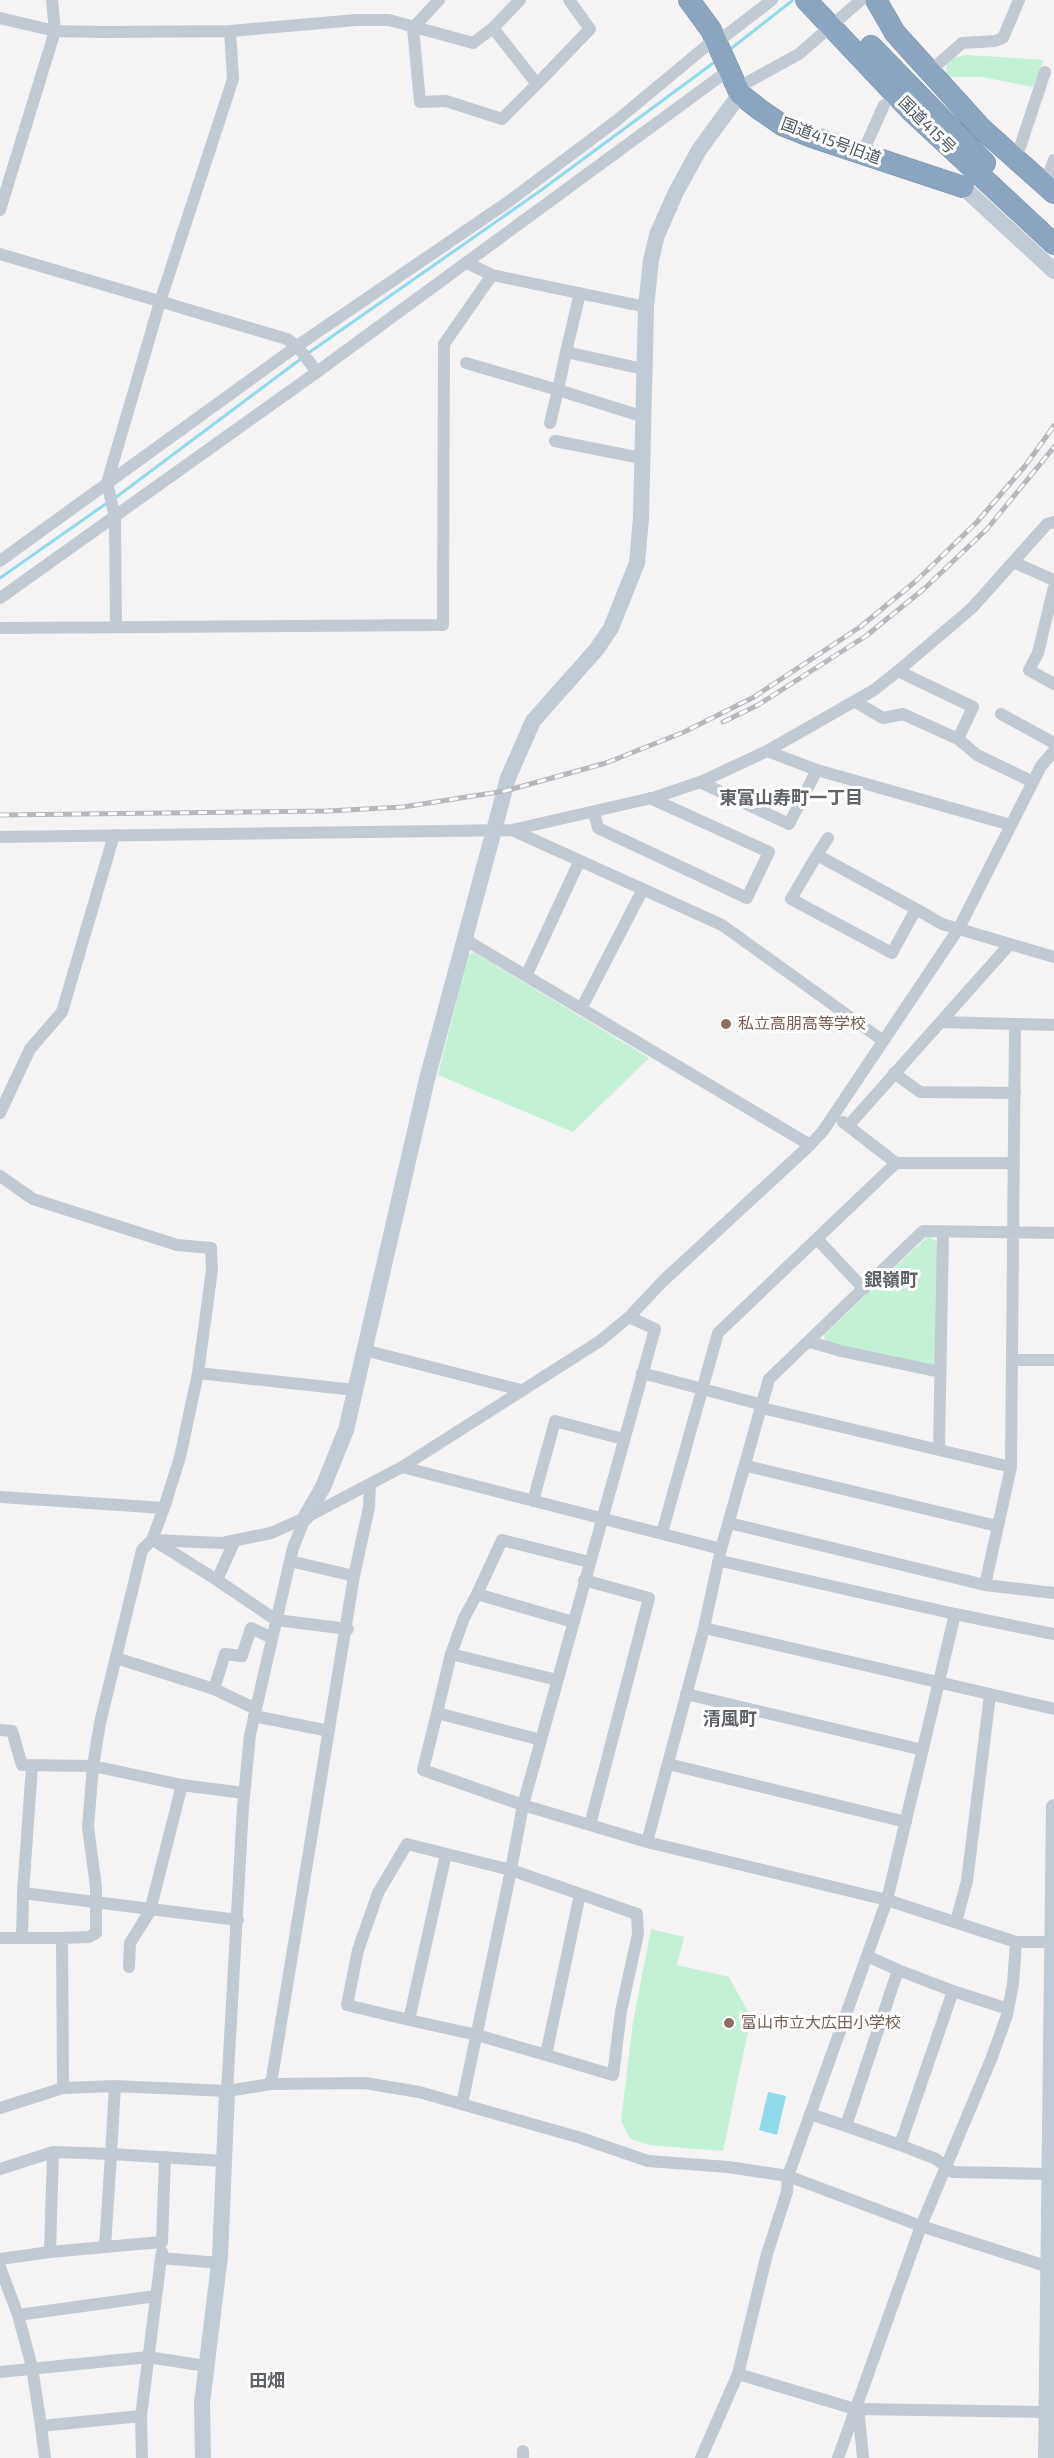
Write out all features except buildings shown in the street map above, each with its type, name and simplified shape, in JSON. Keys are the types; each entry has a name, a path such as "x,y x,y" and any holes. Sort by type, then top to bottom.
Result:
{"highway":[{"path":"689,0 716,38 735,84"},
{"path":"876,0 895,33 981,128 1049,188"},
{"name":"国道415号","path":"815,2 837,23 911,111 991,178 1054,226"},
{"name":"国道415号旧道","path":"735,84 782,125 963,187"},
{"name":"国道415号","path":"991,178 1054,244"}],"street":[{"path":"0,210 55,31 52,0"},
{"path":"439,0 413,28 420,102 446,101 502,119 590,29 568,0"},
{"path":"0,18 55,31 230,31 356,20 389,20 473,43 493,28 520,0"},
{"path":"0,561 93,496 107,483 297,346 508,202 616,122 716,38 725,36 772,0"},
{"path":"0,598 468,263 735,84 799,54 861,0"},
{"path":"930,71 962,43 995,41 1003,38 1019,0"},
{"path":"493,28 537,84"},
{"path":"116,627 115,517 107,483 160,302 232,79 230,31"},
{"path":"1016,159 1045,72"},
{"path":"203,2458 202,2403 219,2263 244,1793 255,1713 290,1561 305,1518 346,1430 427,1079 464,939 504,829 508,778 533,721 596,650 612,628 637,563 641,518 643,369 651,260 657,235 676,192 735,84"},
{"path":"862,154 884,105"},
{"path":"1049,188 1054,160"},
{"path":"963,187 1054,272"},
{"path":"0,254 287,339 297,346 317,372"},
{"path":"468,263 474,269 492,275 646,307"},
{"path":"0,628 443,625 444,344 492,275"},
{"path":"550,423 579,293"},
{"path":"567,352 643,369"},
{"path":"466,363 641,416"},
{"path":"555,441 641,458"},
{"path":"0,837 504,829 594,812 650,798 700,782 767,751 854,701 898,671 972,608 1047,524 1054,522"},
{"path":"1013,562 1054,580"},
{"path":"1054,587 1038,653 1029,670 1054,684"},
{"path":"898,671 973,707 958,739"},
{"path":"854,701 884,718 903,714 958,739 977,755 1033,782"},
{"path":"1000,714 1054,743"},
{"path":"767,751 817,770 1011,825"},
{"path":"152,1540 222,1543 271,1533 305,1518 370,1486 402,1467 600,1341 629,1317 663,1281 810,1145 834,1114 959,928 1041,766 1054,752"},
{"path":"700,782 789,824 817,770"},
{"path":"594,812 598,828 747,898 769,852 650,798"},
{"path":"504,829 722,925 882,1041"},
{"path":"0,1113 30,1049 62,1012 114,836"},
{"path":"828,838 791,898 892,953 916,909"},
{"path":"817,855 942,924 1054,957"},
{"path":"526,976 579,862"},
{"path":"581,1009 643,889"},
{"path":"464,939 810,1145"},
{"path":"848,1126 1010,944"},
{"path":"941,1022 1054,1024"},
{"path":"986,1585 1011,1467 1016,1024"},
{"path":"894,1073 920,1092 1015,1093"},
{"path":"834,1114 896,1163 1014,1163"},
{"path":"662,1533 718,1333 896,1163"},
{"path":"0,1176 33,1199 177,1245 211,1248 212,1270 198,1373 180,1457 152,1540 142,1550 93,1766 88,1827 96,1903 96,1933 89,1937 0,1938"},
{"path":"647,1842 704,1628 729,1523 770,1379 923,1231 1054,1233"},
{"path":"939,1449 943,1232"},
{"path":"818,1239 864,1289"},
{"path":"462,2104 524,1805 584,1580 655,1329 629,1317"},
{"path":"810,1342 851,1354 940,1372"},
{"path":"364,1350 521,1390"},
{"path":"1012,1360 1054,1360"},
{"path":"198,1373 355,1390"},
{"path":"642,1373 762,1406 1011,1467"},
{"path":"533,1501 555,1421 623,1439"},
{"path":"747,1466 997,1526"},
{"path":"402,1467 662,1533 721,1555 955,1614 1054,1634"},
{"path":"271,2084 348,1629 354,1576 369,1507 370,1486"},
{"path":"0,1497 164,1508"},
{"path":"729,1523 986,1585 1054,1593"},
{"path":"152,1540 276,1620 348,1629"},
{"path":"217,1580 236,1540"},
{"path":"589,1562 502,1540 464,1618 451,1654 423,1770 524,1805 647,1842 887,1900 1016,1942 1051,1942"},
{"path":"290,1561 354,1576"},
{"path":"584,1580 649,1598 590,1825"},
{"path":"477,1594 573,1622"},
{"path":"701,2458 738,2374 767,2254 787,2192 788,2176 887,1900 955,1614"},
{"path":"214,1689 225,1654 242,1656 251,1628 272,1638"},
{"path":"704,1628 1054,1709"},
{"path":"451,1654 557,1680"},
{"path":"116,1658 214,1689 255,1713 329,1731"},
{"path":"686,1694 923,1750"},
{"path":"956,1922 967,1881 990,1695"},
{"path":"437,1713 541,1740"},
{"path":"0,1730 12,1731 22,1766 93,1766 182,1785 244,1793"},
{"path":"668,1764 906,1822"},
{"path":"22,1938 32,1766"},
{"path":"129,1967 130,1943 150,1911 182,1785"},
{"path":"1046,2458 1054,1807"},
{"path":"407,1844 511,1870 637,1914 638,1934 621,2011 613,2075 477,2035 347,2005 358,1950 378,1893 407,1844"},
{"path":"410,2020 446,1854"},
{"path":"23,1893 150,1911 238,1920"},
{"path":"546,2055 580,1894"},
{"path":"62,1938 63,2088"},
{"path":"855,2458 838,2457 921,2226 992,2057 1008,2009 1016,1942"},
{"path":"867,1956 953,1991 1008,2009"},
{"path":"846,2126 898,1970"},
{"path":"900,2145 953,1991"},
{"path":"0,2108 63,2088 115,2086 227,2091 271,2084 365,2083 419,2092 648,2161 728,2167 788,2176 921,2226 1049,2267"},
{"path":"105,2247 115,2086"},
{"path":"810,2114 900,2145 953,2172 1049,2174"},
{"path":"0,2169 52,2152 224,2161"},
{"path":"50,2252 52,2152"},
{"path":"142,2458 141,2416 161,2258 165,2157"},
{"path":"0,2259 162,2242"},
{"path":"161,2258 219,2263"},
{"path":"0,2267 18,2315 32,2367 45,2458"},
{"path":"18,2315 156,2296"},
{"path":"0,2372 148,2357 206,2366"},
{"path":"738,2374 855,2409 1047,2412"},
{"path":"855,2409 859,2416 862,2458"},
{"path":"41,2426 141,2416"}],"green space":[{"path":"966,55 1044,60 1033,87 982,77 946,77 947,60"},
{"path":"473,952 649,1058 573,1132 438,1075 468,956"},
{"path":"928,1236 940,1244 938,1368 826,1343 824,1335"},
{"path":"651,1929 684,1937 677,1965 729,1977 751,2017 723,2151 650,2145 630,2139 621,2121 633,2022"}],"water":[{"path":"768,2092 786,2096 777,2135 759,2130"}],"waterway":[{"path":"728,51 793,0"},
{"path":"307,354 540,191 716,61"},
{"path":"115,498 302,358"},
{"path":"0,578 107,503"}],"railway":[{"path":"0,815 327,811 403,807 505,791 606,763 684,732 754,697 860,627 916,581 977,522 1025,466 1054,426"},
{"path":"723,722 758,705 866,636 925,588 987,529 1054,447"}],"place":[{"name":"私立高朋高等学校","path":"726,1024"},
{"name":"富山市立大広田小学校","path":"729,2023"}],"district":[{"name":"東富山寿町一丁目","path":"791,798"},
{"name":"銀嶺町","path":"891,1280"},
{"name":"清風町","path":"730,1719"},
{"name":"田畑","path":"267,2381"}]}
